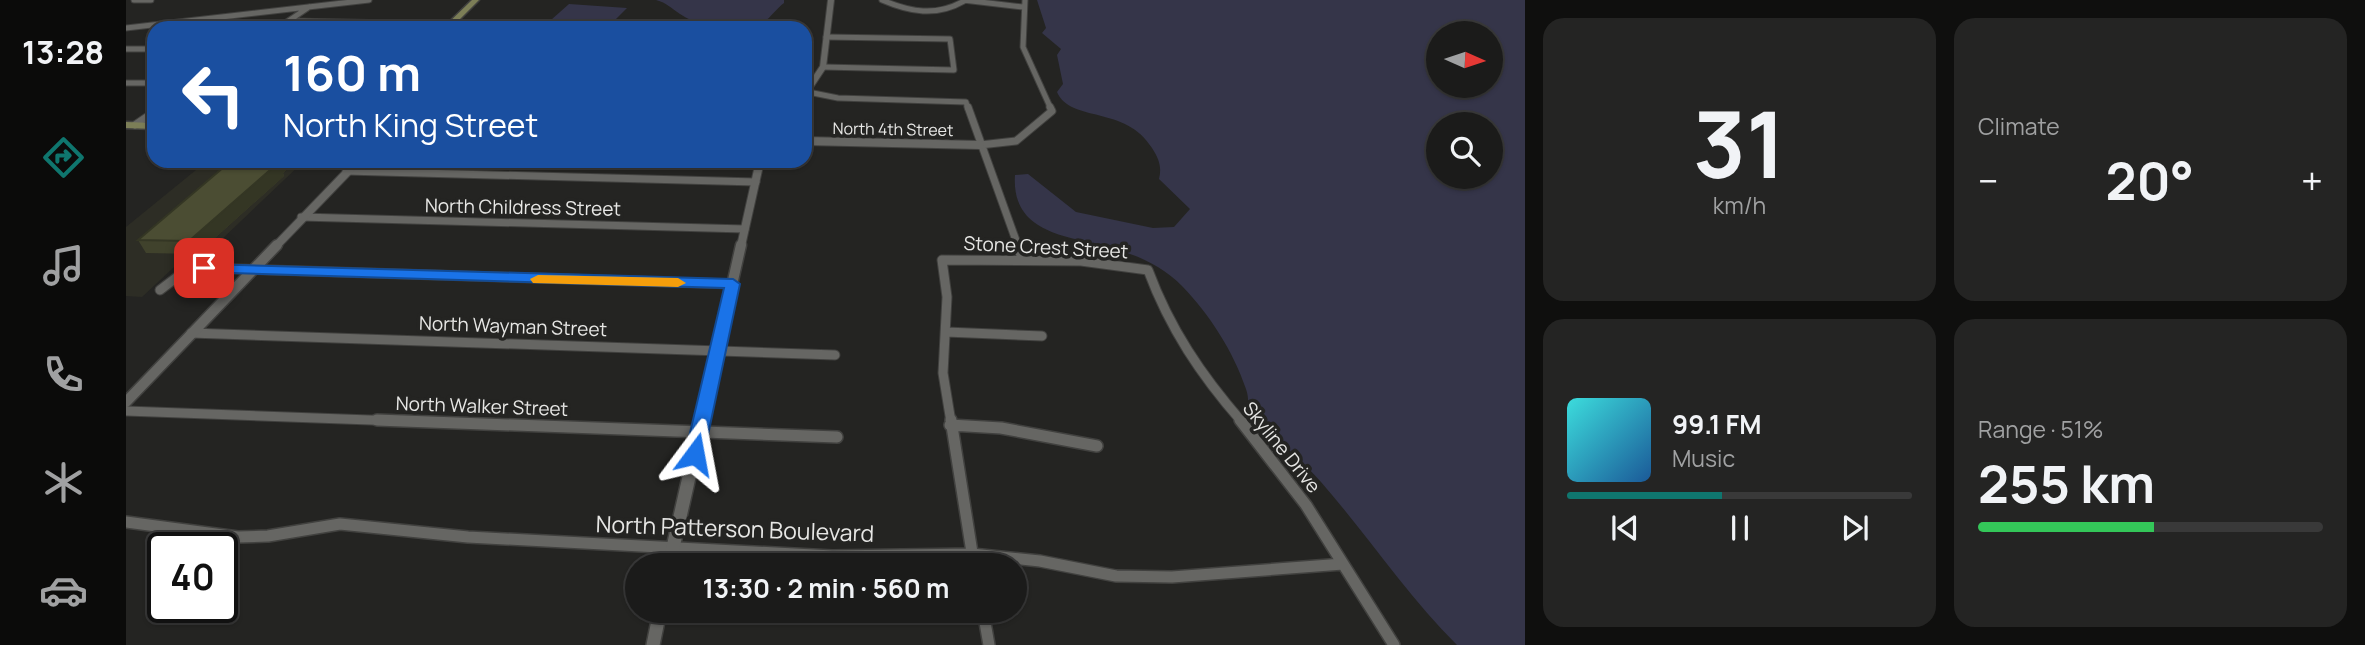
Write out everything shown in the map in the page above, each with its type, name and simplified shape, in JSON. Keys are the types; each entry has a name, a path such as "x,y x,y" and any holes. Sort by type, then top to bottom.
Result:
{"main road":[{"path":"454,21 476,0"}],"street":[{"path":"134,0 151,0"},
{"path":"289,21 320,0"},
{"path":"183,21 369,0"},
{"path":"812,85 823,67 831,0"},
{"path":"882,0 907,10 930,13 950,9 964,0 1024,3 1023,47 1052,111 1042,123 1016,141 980,145"},
{"path":"126,28 147,25"},
{"path":"823,67 954,70 950,39 826,37"},
{"path":"126,48 147,49"},
{"path":"126,83 147,83"},
{"path":"812,94 838,98 966,102 1023,260"},
{"path":"130,125 147,116"},
{"name":"North 4th Street","path":"812,141 980,145"},
{"path":"126,402 348,168"},
{"path":"422,168 756,182"},
{"path":"672,553 759,168"},
{"name":"North Childress Street","path":"301,217 746,229"},
{"name":"Stone Crest Street","path":"946,332 947,297 942,260 1081,261 1149,270"},
{"path":"160,290 191,269 733,284"},
{"name":"Skyline Drive","path":"1149,270 1161,308 1201,376 1292,485 1394,645"},
{"path":"972,553 943,373 946,332 1042,335"},
{"name":"North Wayman Street","path":"191,333 835,355"},
{"name":"North Walker Street","path":"126,411 837,437"},
{"path":"950,425 1001,428 1097,446"},
{"name":"North Patterson Boulevard","path":"126,522 238,537 268,536 340,524 468,537 772,553"},
{"name":"North Patterson Boulevard","path":"1027,565 1172,577 1343,564"},
{"path":"653,645 658,623"},
{"path":"985,623 989,645"}],"shaded area":[{"path":"656,0 784,0 765,21 694,21"},
{"path":"1037,0 1525,0 1525,645 1457,645 1421,606 1317,478 1284,447 1254,425 1241,375 1220,334 1192,297 1174,279 1128,253 1045,229 1032,221 1022,210 1016,195 1015,175 1028,174 1076,212 1153,228 1174,227 1190,209 1159,179 1158,159 1141,135 1128,125 1074,108 1064,102 1057,92 1063,84 1057,55 1061,49 1042,33 1046,28"},
{"path":"569,4 627,8 614,21 550,21"},
{"path":"198,168 297,168 200,260 174,267 142,297 126,296 126,227"}],"building":[{"path":"223,168 272,168 189,241 138,240"}],"slow traffic":[{"path":"538,279 678,283"}],"route":[{"path":"204,268 733,284 695,454"}]}
